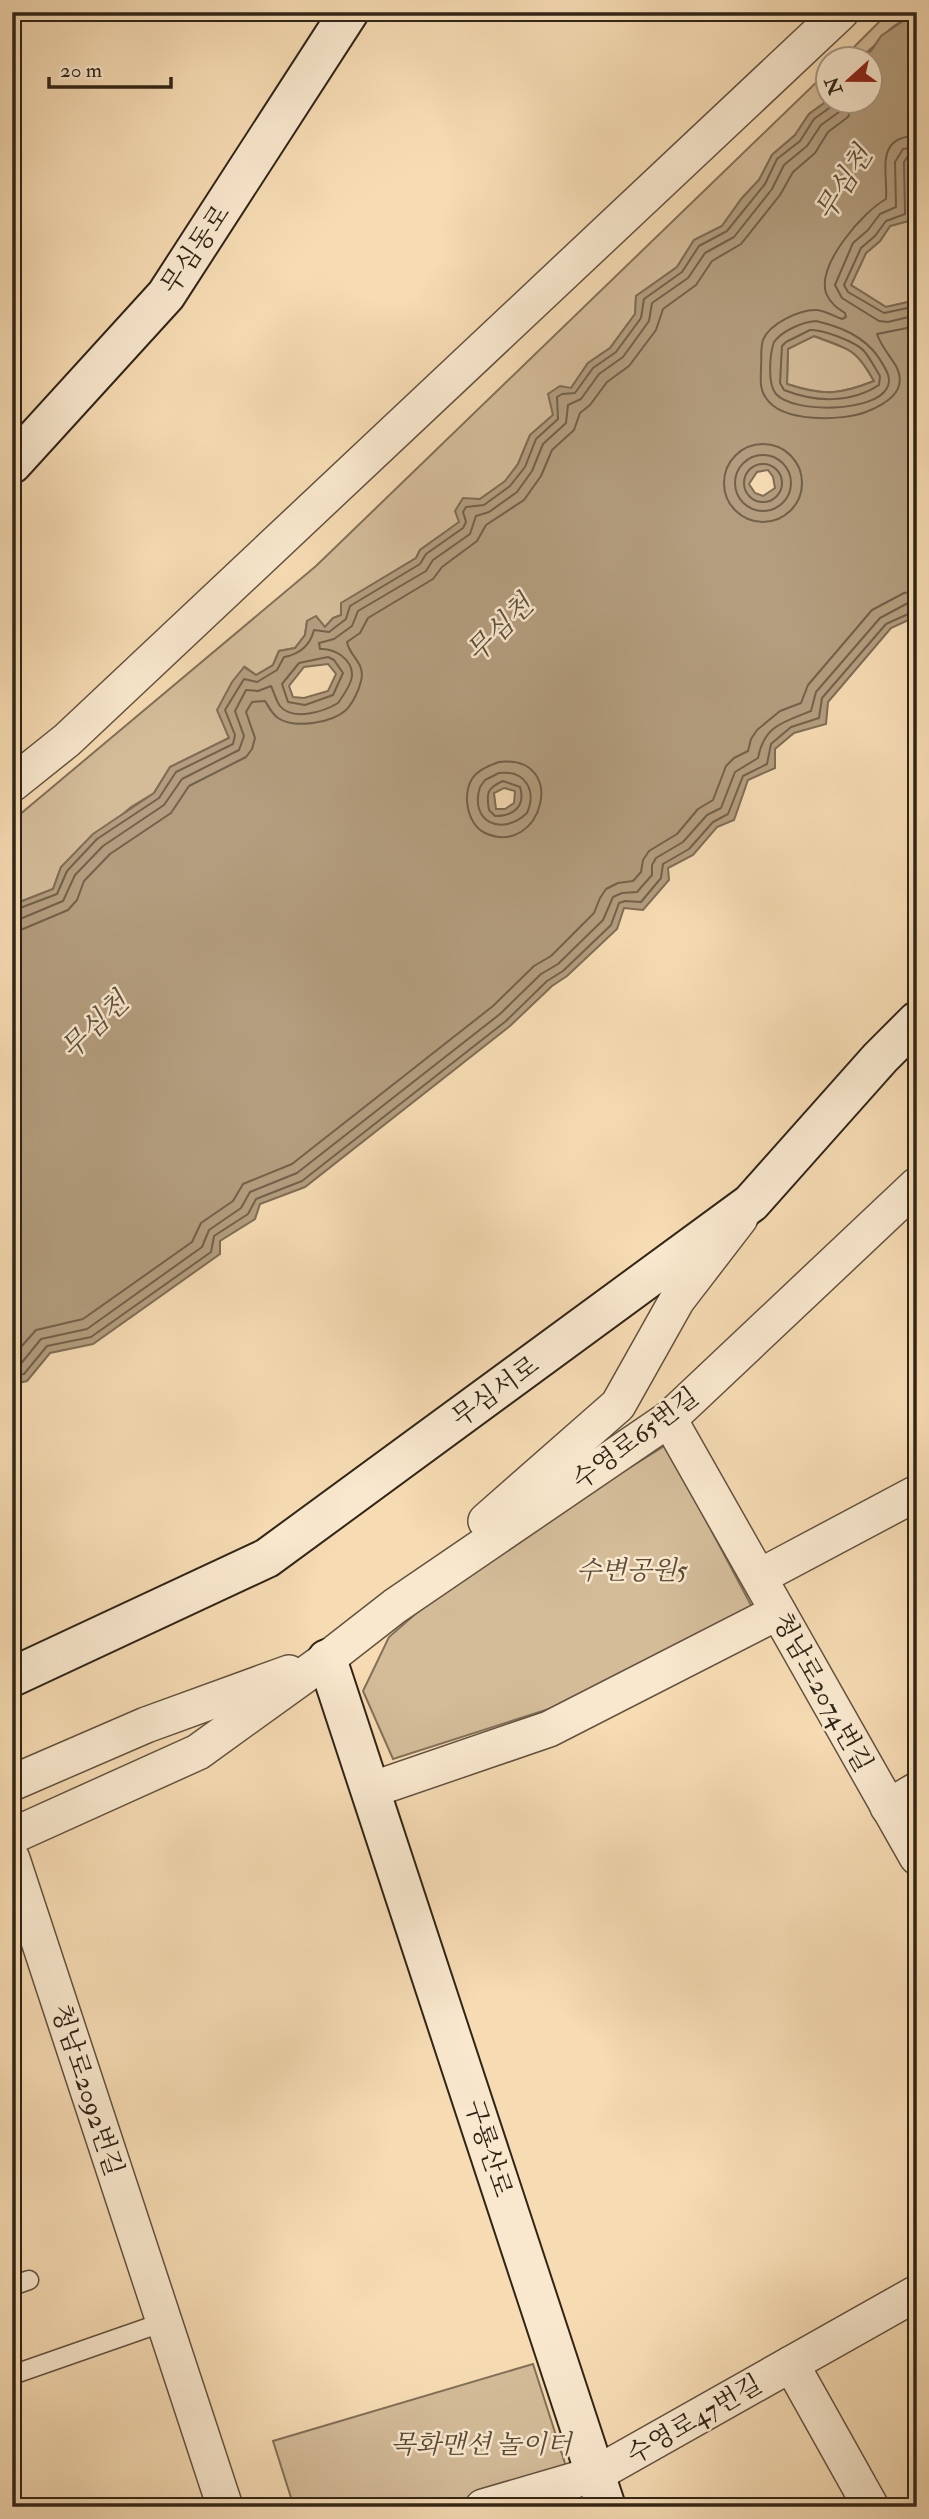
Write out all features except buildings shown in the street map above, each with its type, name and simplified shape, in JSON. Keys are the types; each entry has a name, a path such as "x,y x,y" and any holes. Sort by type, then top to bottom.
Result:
{"street":[{"name":"무심동로","path":"12,464 166,295 349,12"},
{"path":"12,784 67,740 841,12"},
{"name":"무심서로","path":"12,1677 267,1558 751,1203 880,1058 917,1021"},
{"name":"수영로65번길","path":"327,1659 396,1606 669,1419 917,1185"},
{"path":"12,1836 198,1752 327,1659 618,1405 677,1300 751,1203"},
{"name":"청남로2074번길","path":"669,1419 778,1612 903,1798 917,1857"},
{"path":"759,1577 917,1493"},
{"path":"371,1790 549,1729 778,1612"},
{"path":"12,1783 146,1725 327,1659"},
{"name":"구룡산로","path":"327,1659 601,2490"},
{"name":"청남로2092번길","path":"12,1858 225,2507"},
{"name":"수영로47번길","path":"484,2507 601,2490 791,2364 917,2293"},
{"name":"수영로47번길","path":"791,2364 871,2507"}],"lane":[{"path":"12,2375 164,2322"}],"green space":[{"path":"889,12 917,12 917,19 895,25 874,46 855,46"},
{"path":"814,85 814,110 795,135 772,155 759,180 722,226 694,240 677,267 636,296 635,314 610,348 588,363 553,415 530,435 518,464 506,481 480,499 460,522 420,550 416,558 342,603 341,615 333,618 325,627 307,621 305,635 295,648 279,651 273,665 256,675 245,667 229,738 170,767 154,793 131,807 61,867 53,889 12,905 12,821 316,566"},
{"path":"910,163 917,163 917,300 886,307 851,285 866,253 880,241 890,226 912,220 913,186"},
{"path":"814,336 858,355 874,381 831,392 812,391 787,384 788,348"},
{"name":"수변공원5","path":"666,1445 752,1607 552,1708 393,1759 363,1691 389,1637 467,1569"},
{"name":"목화맨션 놀이터","path":"533,2364 571,2482 483,2507 294,2507 273,2441"}],"water":[{"name":"무심천","path":"906,19 917,19 917,163 910,163 912,220 890,226 880,241 866,253 851,285 886,307 917,300 917,616 891,628 828,702 826,724 794,733 775,749 775,768 748,780 734,820 717,827 693,855 668,868 669,880 643,910 624,908 617,929 510,1026 305,1187 260,1204 255,1219 220,1241 220,1254 93,1344 50,1353 27,1381 15,1384 12,1381 12,905 53,889 61,867 93,834 154,793 170,767 229,738 217,710 232,682 244,667 256,675 273,665 279,651 295,648 305,635 307,621 316,616 325,627 333,618 341,615 341,603 416,558 420,550 459,522 455,511 463,498 480,499 505,481 518,464 530,435 553,415 548,394 560,386 571,388 588,363 610,348 635,314 636,296 677,267 694,240 722,226 759,180 772,155 795,135 809,114 814,110 814,116 884,116 884,46 874,46 881,36","holes":["814,336 856,355 874,381 831,392 811,391 787,384 788,349","768,470 773,477 775,488 763,496 755,493 749,484 757,472","328,664 336,674 328,691 304,698 293,697 289,686 304,667","504,788 515,791 514,803 505,809 496,809 494,793"]}]}
